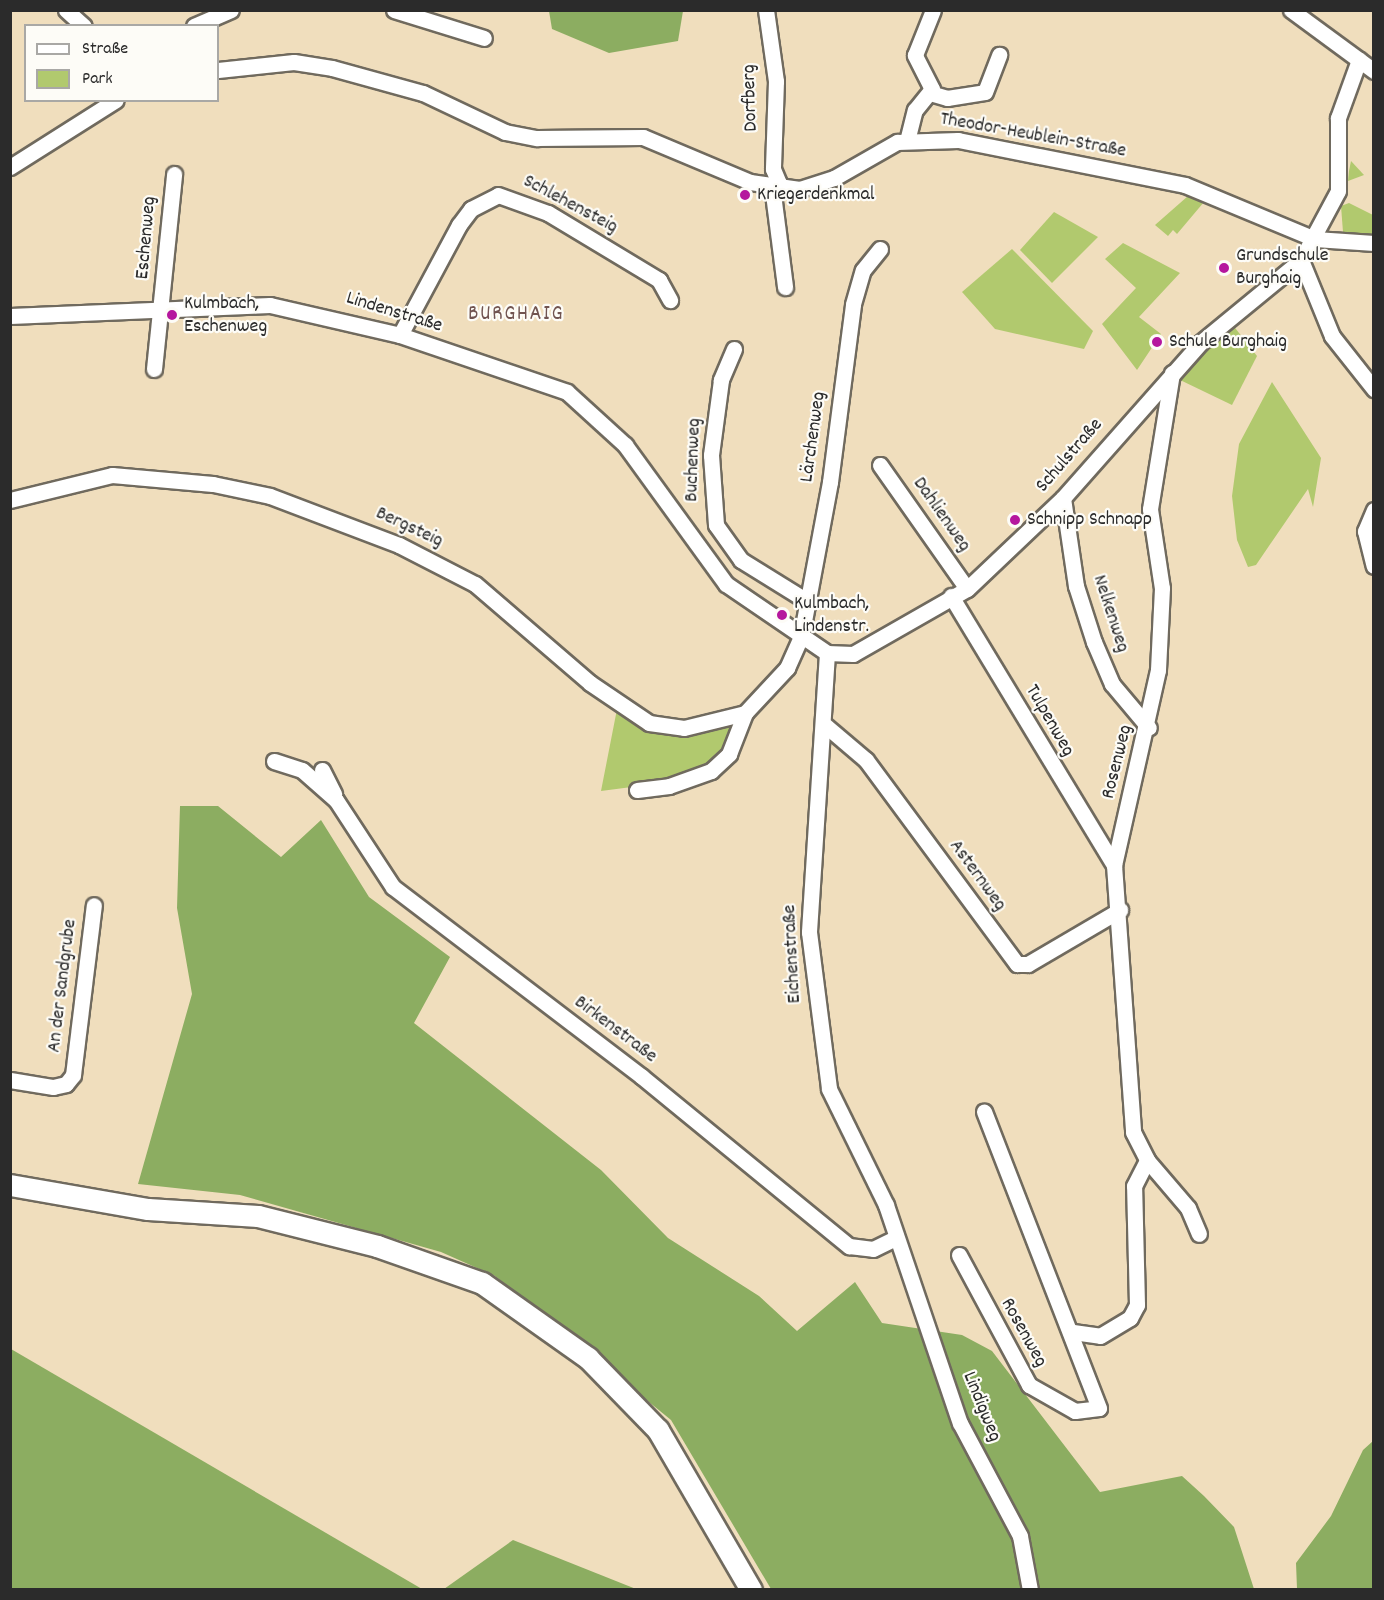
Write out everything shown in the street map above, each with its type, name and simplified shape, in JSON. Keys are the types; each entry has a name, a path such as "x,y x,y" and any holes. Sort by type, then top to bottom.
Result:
{"street":[{"path":"66,10 82,24"},
{"path":"199,24 231,10"},
{"path":"394,10 484,38"},
{"name":"Dorfberg","path":"766,10 776,81 773,169 778,183"},
{"path":"930,93 915,56 933,10"},
{"path":"1291,10 1374,71"},
{"path":"930,93 947,98 985,92 999,55"},
{"name":"Schulstraße","path":"827,653 853,654 951,596 967,589 1063,498 1172,373 1233,313 1301,260 1315,240 1338,191 1338,118 1359,60"},
{"name":"Theodor-Heublein-Straße","path":"219,70 294,62 332,68 423,93 506,132 537,138 643,137 750,182 778,183 800,189 817,185 872,152 907,141 958,140 1185,185 1315,240"},
{"path":"907,141 915,110 930,93"},
{"path":"10,167 113,102"},
{"name":"Eschenweg","path":"154,369 174,174"},
{"path":"778,183 773,194 784,287"},
{"name":"Schlehensteig","path":"400,335 459,225 471,209 498,195 548,213 659,280 670,300"},
{"path":"1315,240 1374,243"},
{"name":"Lärchenweg","path":"801,637 830,482 853,304 863,270 880,249"},
{"path":"1301,260 1332,336 1374,389"},
{"name":"Lindenstraße","path":"10,316 162,306 270,305 400,335 567,392 589,408 625,445 712,570 801,637 827,653"},
{"name":"Buchenweg","path":"734,350 721,380 711,455 716,525 741,560 807,601"},
{"name":"Rosenweg","path":"1172,373 1150,509 1162,588 1149,728 1114,865 1120,910 1134,1132 1147,1160 1178,1194 1199,1234"},
{"name":"Dahlienweg","path":"880,465 967,589"},
{"name":"Bergsteig","path":"10,500 112,475 213,484 270,496 399,545 475,584 590,683 649,723 684,728 745,713"},
{"name":"Nelkenweg","path":"1063,498 1076,586 1094,642 1112,684 1149,728"},
{"path":"1374,510 1365,531 1374,566"},
{"name":"Tulpenweg","path":"951,596 1114,865"},
{"path":"637,790 669,786 711,771 729,754 745,713 787,668 801,637"},
{"name":"Eichenstraße","path":"827,653 826,726 809,932 819,1035 829,1089 886,1204 896,1238"},
{"name":"Asternweg","path":"826,726 866,760 1017,964 1028,964 1120,910"},
{"name":"Birkenstraße","path":"274,761 302,770 336,800"},
{"name":"Birkenstraße","path":"322,770 336,800 393,887 641,1076 849,1246 873,1249 896,1238"},
{"name":"An der Sandgrube","path":"10,1080 53,1087 66,1084 73,1075 94,905"},
{"name":"Rosenweg","path":"959,1255 1029,1385 1075,1411 1099,1408 1073,1332 984,1112"},
{"path":"1073,1332 1100,1336 1130,1318 1137,1305 1134,1186 1147,1160"},
{"path":"10,1185 148,1209 258,1216 376,1246 482,1283 588,1358 658,1430 751,1590"},
{"name":"Lindigweg","path":"896,1238 925,1308 960,1423 1020,1536 1030,1590"}],"green space":[{"path":"549,10 683,11 678,41 609,53 552,29"},
{"path":"1351,161 1364,175 1348,181 1349,171"},
{"path":"1188,196 1204,202 1177,234 1173,230 1168,236 1155,225"},
{"path":"1349,203 1373,215 1373,239 1343,232 1341,206"},
{"path":"1054,212 1098,237 1052,283 1020,250"},
{"path":"1123,243 1180,273 1139,317 1161,334 1137,370 1102,324 1136,288 1105,259"},
{"path":"1012,249 1093,331 1084,349 995,329 962,292"},
{"path":"1232,324 1257,356 1232,405 1178,379"},
{"path":"1272,382 1321,458 1313,507 1308,489 1256,565 1248,567 1237,540 1232,496 1239,444"},
{"path":"618,704 664,727 745,713 729,754 693,779 601,791"},
{"path":"180,806 218,806 281,857 321,820 369,897 450,957 414,1023 601,1170 668,1238 759,1296 797,1331 855,1282 882,1323 962,1335 992,1351 1100,1492 1182,1476 1234,1527 1254,1589 771,1589 671,1420 495,1276 441,1252 240,1195 138,1184 192,994 177,908"},
{"path":"11,1349 422,1589 11,1589"},
{"path":"1373,1441 1373,1589 1297,1589 1296,1563 1331,1516 1363,1450"},
{"path":"513,1540 636,1589 444,1589"}],"place":[{"name":"Kriegerdenkmal","path":"745,195"},
{"name":"Grundschule Burghaig","path":"1224,268"},
{"name":"Kulmbach, Eschenweg","path":"172,315"},
{"name":"Schule Burghaig","path":"1157,342"},
{"name":"Schnipp Schnapp","path":"1015,520"},
{"name":"Kulmbach, Lindenstr.","path":"782,615"}],"district":[{"name":"BURGHAIG","path":"516,315"}]}
